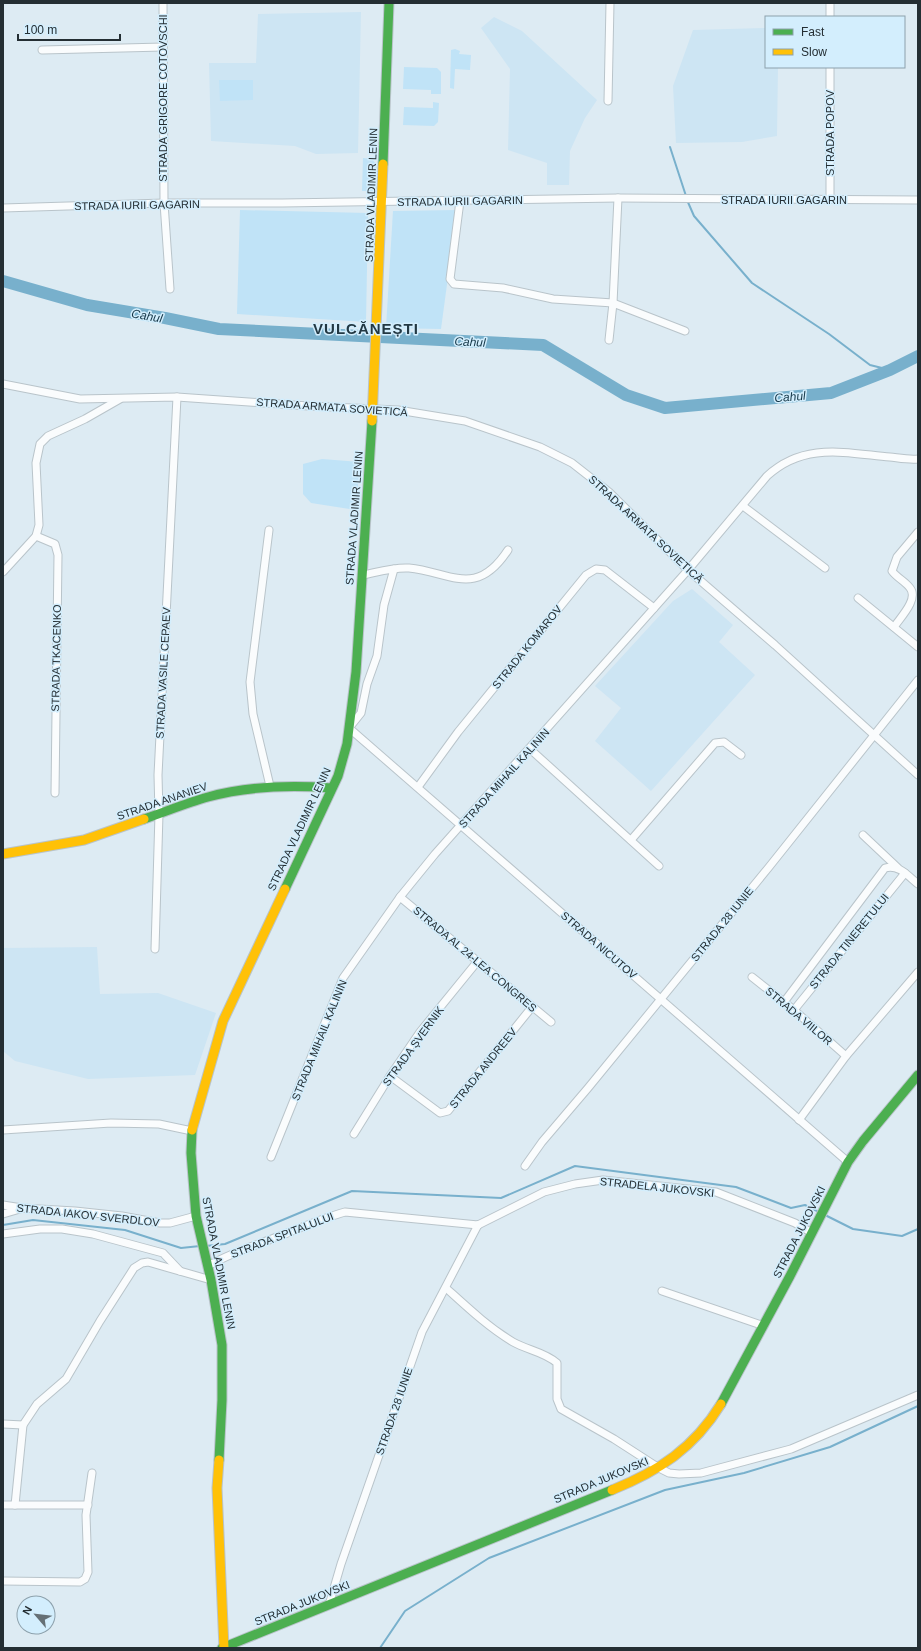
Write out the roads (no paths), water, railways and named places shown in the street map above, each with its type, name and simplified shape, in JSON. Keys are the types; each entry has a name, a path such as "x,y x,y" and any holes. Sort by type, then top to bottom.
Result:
{"main road":[{"name":"STRADA VLADIMIR LENIN","path":"223,1648 217,1488 222,1400 222,1345 211,1280 197,1220 191,1153 192,1131 201,1094 223,1021 331,788 345,754 356,672 376,361 383,202 389,3"},
{"name":"STRADA ANANIEV","path":"3,854 84,840 227,792 270,786 331,788"},
{"name":"STRADA JUKOVSKI","path":"223,1648 624,1485 660,1468 690,1443 711,1419 764,1326 848,1162 863,1141 918,1075"}],"street":[{"name":"STRADA GRIGORE COTOVSCHI","path":"163,3 164,203 170,289"},
{"path":"608,102 610,3"},
{"path":"830,3 830,16"},
{"path":"42,50 163,47"},
{"name":"STRADA POPOV","path":"830,68 830,199"},
{"path":"609,340 613,303 618,198"},
{"name":"STRADA IURII GAGARIN","path":"3,208 164,203 383,202 618,198 918,200"},
{"path":"460,201 450,279 454,284 503,288 553,299 613,303 685,331"},
{"name":"STRADA ARMATA SOVIETICĂ","path":"3,384 80,399 100,400 177,397 308,406 398,410 465,421 499,432 561,457 584,471 609,492 688,570 918,775"},
{"name":"STRADA VASILE CEPAEV","path":"155,949 159,814 158,775 177,397"},
{"path":"3,572 36,536 38,525 36,463 40,444 48,436 85,419 123,398"},
{"name":"STRADA MIHAIL KALININ","path":"271,1156 335,994 357,956 400,897 688,570 743,506 756,488 777,467 811,453 833,452 918,459"},
{"path":"743,506 825,568"},
{"path":"269,530 250,682 253,714 270,786"},
{"path":"894,627 912,599 913,593 910,587 896,577 892,571 893,564 918,532"},
{"name":"STRADA TKACENKO","path":"36,536 55,544 58,555 55,793"},
{"path":"363,575 394,568 419,569 464,580 474,578 494,568 508,550"},
{"path":"349,728 361,713 367,684 377,656 384,605 394,568"},
{"name":"STRADA KOMAROV","path":"418,787 458,732 586,575 596,569 605,570 654,608"},
{"path":"858,598 918,647"},
{"name":"STRADA 28 IUNIE","path":"525,1166 542,1142 661,1000 918,680"},
{"name":"STRADA NICUTOV","path":"349,728 848,1162"},
{"path":"631,840 715,743 724,742 741,754"},
{"path":"530,749 659,866"},
{"path":"863,835 898,868 918,884"},
{"name":"STRADA TINERETULUI","path":"784,1002 885,868 892,866 898,868"},
{"name":"STRADA TINERETULUI","path":"794,1010 905,873"},
{"name":"STRADA AL 24-LEA CONGRES","path":"400,897 551,1022"},
{"name":"STRADA ȘVERNIK","path":"354,1134 390,1076 420,1032 477,962"},
{"path":"799,1120 846,1056 918,972"},
{"name":"STRADA VIILOR","path":"752,977 794,1010 846,1056"},
{"name":"STRADA ANDREEV","path":"390,1076 440,1113 448,1111 532,1007"},
{"path":"3,1130 118,1123 159,1124 192,1131"},
{"name":"STRADELA JUKOVSKI","path":"478,1226 544,1192 575,1184 604,1180 716,1192 795,1223 812,1233"},
{"name":"STRADA IAKOV SVERDLOV","path":"3,1205 22,1208 83,1212 160,1223 197,1220"},
{"path":"3,1214 22,1208"},
{"name":"STRADA SPITALULUI","path":"207,1264 281,1236 324,1217 345,1212 478,1226"},
{"name":"STRADA 28 IUNIE","path":"329,1605 341,1564 422,1332 478,1226"},
{"path":"3,1234 40,1229 62,1229 93,1234 163,1253 180,1271"},
{"path":"147,1248 146,1257 148,1262"},
{"path":"15,1505 23,1425 37,1404 66,1379 100,1321 134,1268 142,1263 148,1262 211,1280"},
{"path":"446,1288 496,1331 515,1342 545,1355 557,1363 557,1400 561,1408 669,1473 701,1473 791,1449 874,1412 918,1395"},
{"path":"662,1291 764,1326"},
{"path":"3,1424 23,1425"},
{"path":"3,1582 80,1582 85,1579 88,1572 86,1515 92,1473"},
{"path":"3,1505 88,1506"}],"waterway":[{"path":"670,147 686,196"},
{"path":"687,200 694,216 752,283 829,334 870,365 890,370"},
{"name":"Cahul","path":"3,281 87,305 219,329 543,345 626,395 665,408 831,393 890,370 918,356"},
{"path":"206,1246 225,1244 352,1191 501,1198 575,1166 736,1187 791,1208 805,1205 819,1212"},
{"path":"825,1215 853,1229 902,1236 918,1229"},
{"path":"3,1225 33,1220 125,1230 181,1248 200,1246"},
{"path":"380,1648 405,1611 489,1558 665,1490 744,1473 830,1447 918,1406"}],"district":[{"name":"VULCĂNEȘTI","path":"366,329"}]}
